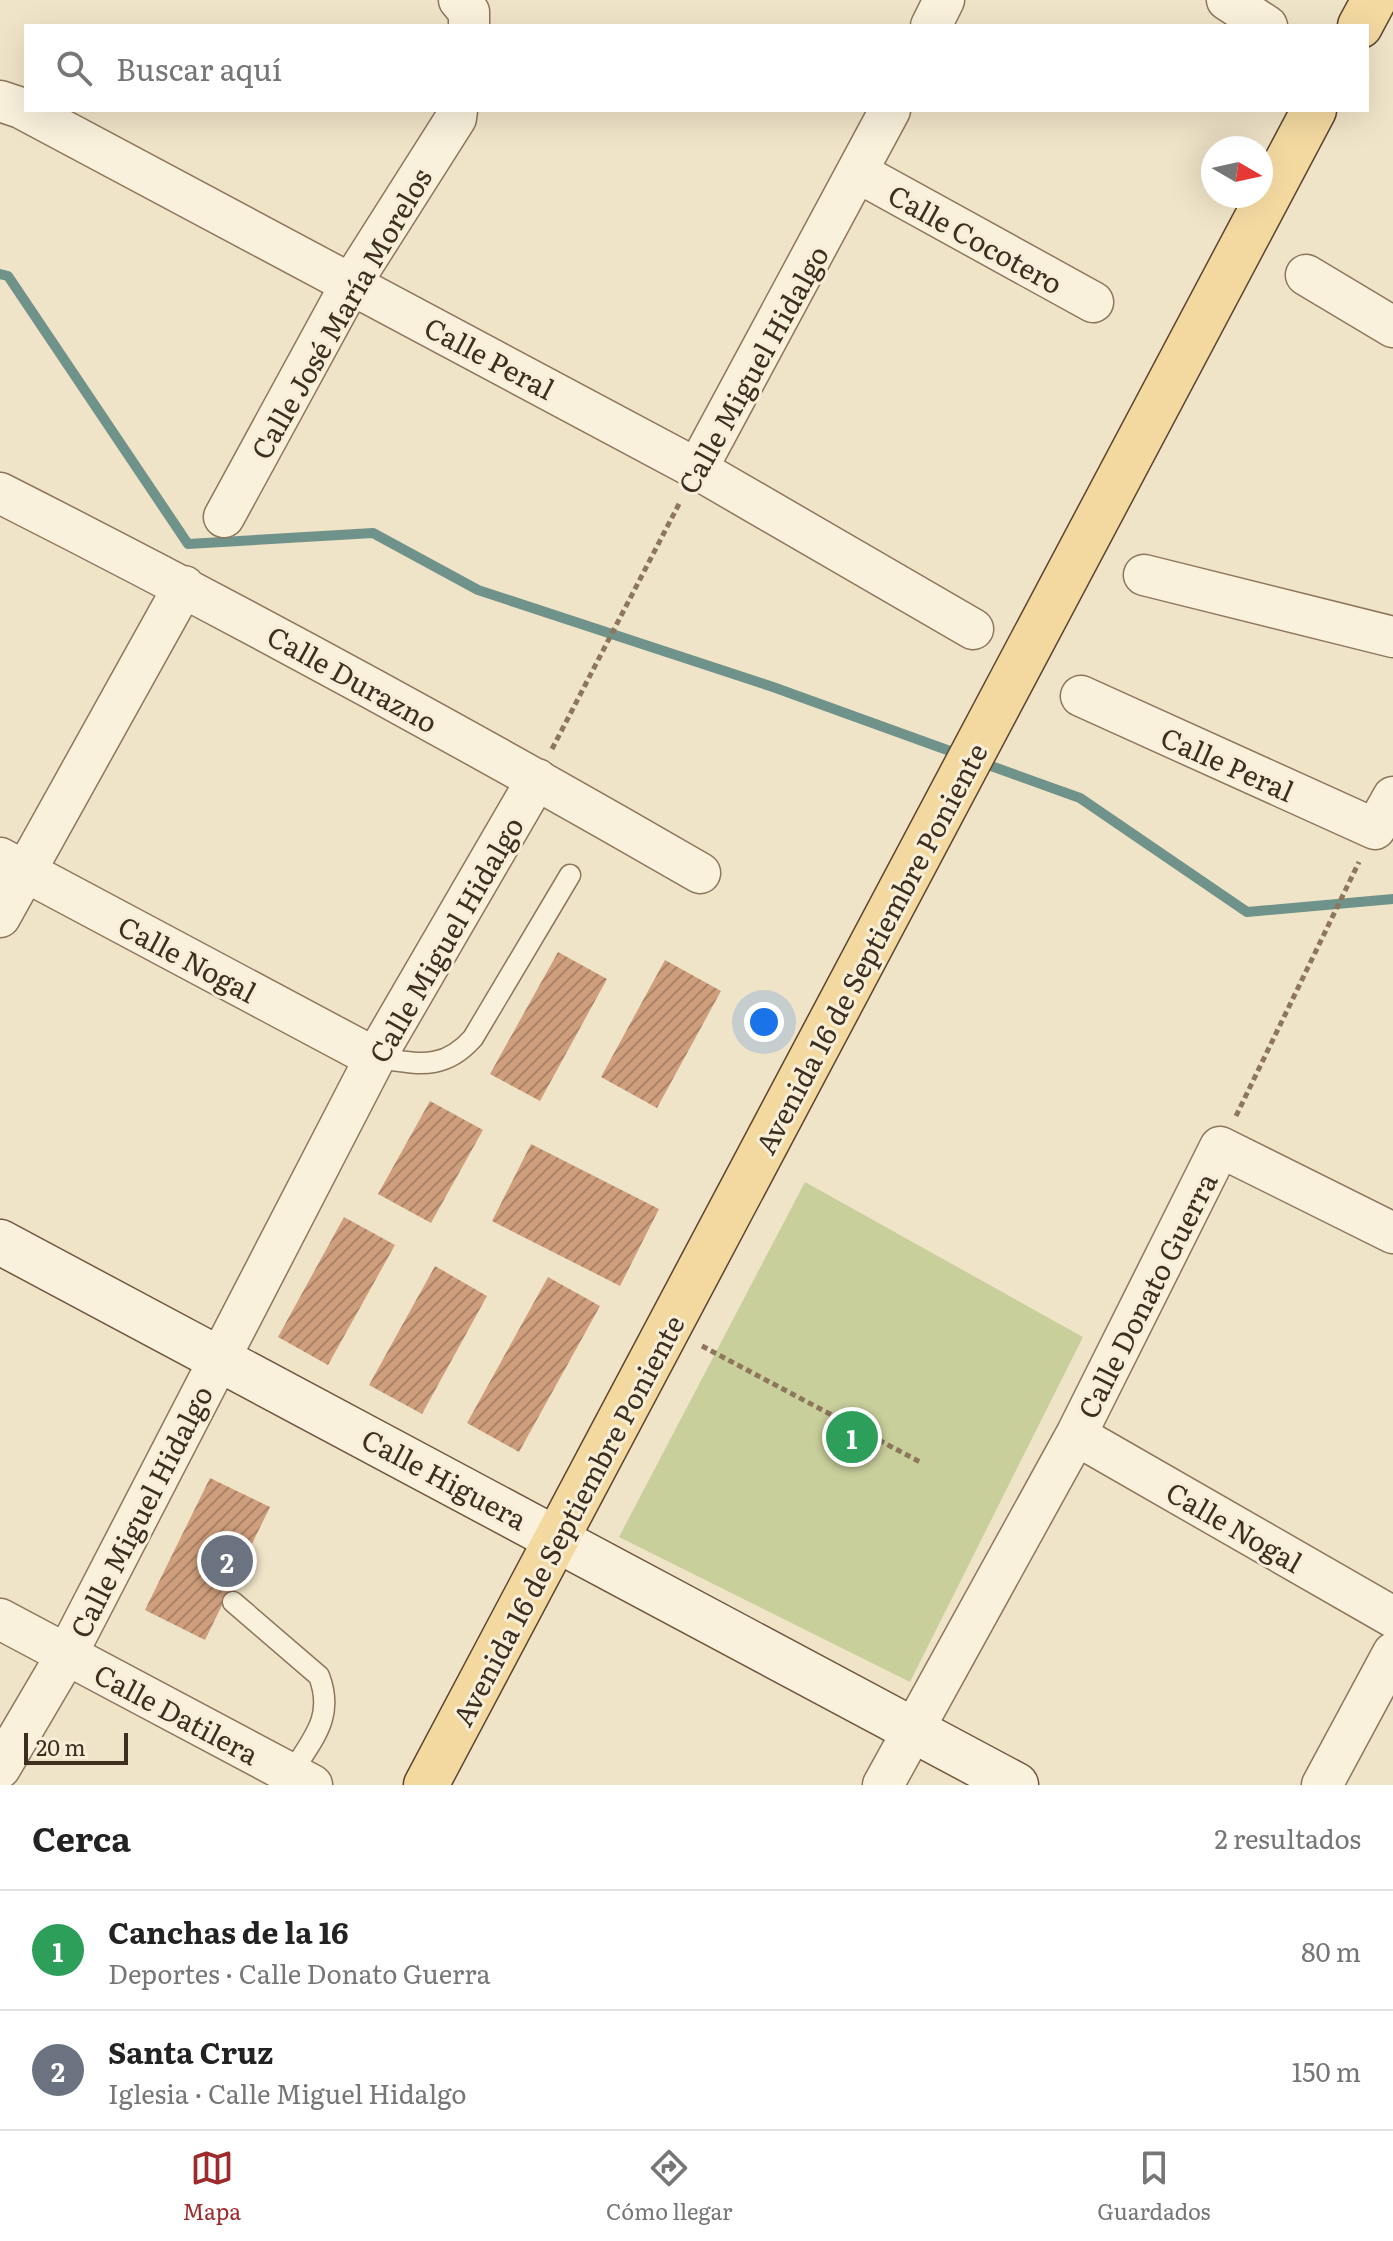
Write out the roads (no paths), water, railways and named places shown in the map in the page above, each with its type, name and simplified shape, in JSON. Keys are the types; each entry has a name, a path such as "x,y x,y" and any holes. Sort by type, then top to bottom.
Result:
{"main road":[{"path":"1361,24 1374,0"},
{"name":"Avenida 16 de Septiembre Poniente","path":"426,1785 1307,124"}],"street":[{"path":"932,24 944,0"},
{"path":"1227,0 1264,24"},
{"name":"Calle Peral","path":"0,101 24,110"},
{"name":"Calle Peral","path":"29,112 352,282 697,469 973,629"},
{"name":"Calle José María Morelos","path":"224,517 352,282 456,118 457,112"},
{"name":"Calle Miguel Hidalgo","path":"697,469 859,173 889,112"},
{"name":"Calle Cocotero","path":"859,173 1093,302"},
{"path":"1306,275 1393,327"},
{"name":"Calle Durazno","path":"0,493 184,586 537,779 700,873"},
{"path":"1144,575 1393,637"},
{"path":"0,917 12,864 184,586"},
{"name":"Calle Peral","path":"1081,696 1384,813"},
{"name":"Calle Miguel Hidalgo","path":"0,1768 67,1654 375,1058 537,779"},
{"name":"Calle Nogal","path":"12,864 375,1058"},
{"name":"Calle Donato Guerra","path":"883,1785 1076,1435 1220,1147 1393,1233"},
{"name":"Calle Higuera","path":"0,1242 1016,1785"},
{"name":"Calle Nogal","path":"1076,1435 1393,1617"},
{"name":"Calle Datilera","path":"0,1619 302,1780"},
{"path":"1322,1785 1393,1653"}],"lane":[{"path":"375,1058 421,1063 457,1056 473,1038 570,875"},
{"path":"233,1602 319,1676 326,1694 326,1713 302,1780"}],"waterway":[{"path":"0,274 8,276 188,544 373,533 478,590 773,687 961,755"},
{"path":"980,762 1080,798 1247,912 1393,899"}],"place":[{"name":"Canchas de la 16","path":"852,1437"},
{"name":"Santa Cruz","path":"227,1561"}]}
